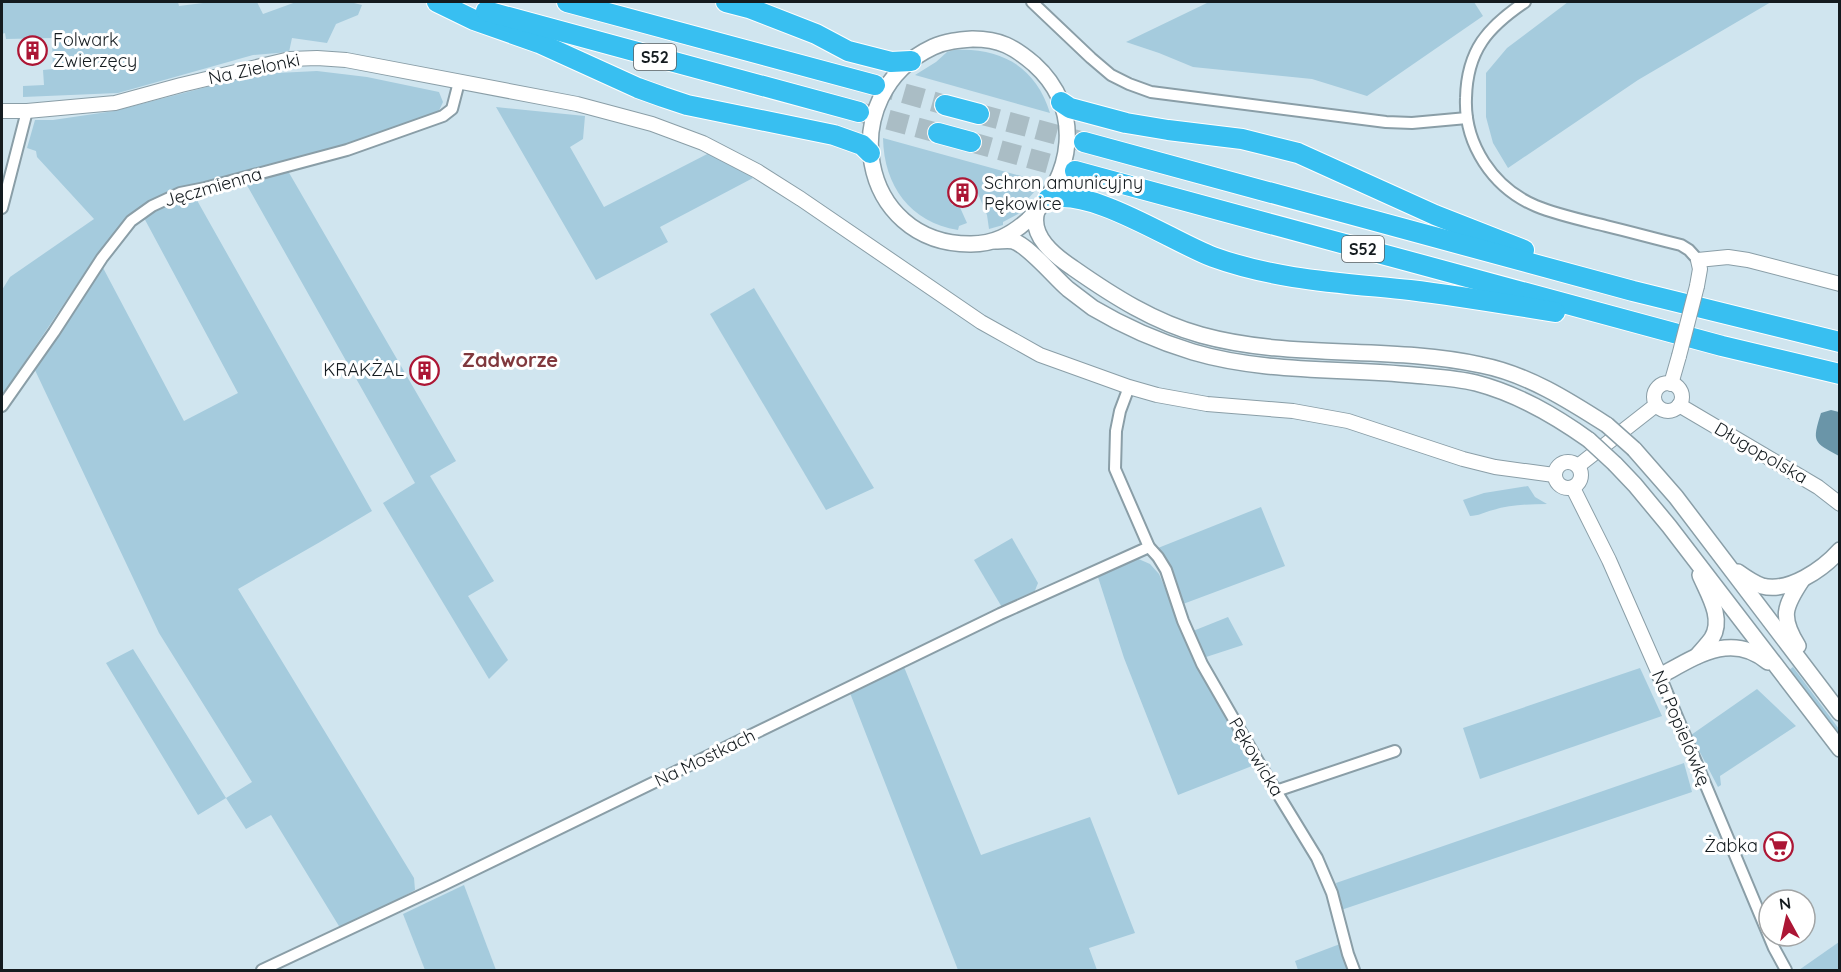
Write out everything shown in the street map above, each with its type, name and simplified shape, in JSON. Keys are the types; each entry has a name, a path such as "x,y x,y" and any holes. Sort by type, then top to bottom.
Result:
{"highway":[{"path":"438,2 474,20 539,43 663,97 687,105 834,135 862,145 870,153"},
{"name":"S52","path":"452,2 859,112"},
{"name":"S52","path":"567,2 875,85"},
{"path":"726,2 749,8 816,34 848,51 891,62 911,61"},
{"path":"1061,102 1078,110 1126,123 1242,139 1298,153 1424,210 1529,252 1585,278"},
{"path":"945,105 979,114"},
{"path":"938,133 971,142"},
{"name":"S52","path":"1084,142 1585,278 1839,342"},
{"name":"S52","path":"1075,171 1650,327 1839,374"},
{"path":"1042,205 1056,196 1089,201 1210,256 1258,270 1317,280 1436,294 1650,327"}],"main road":[{"path":"995,241 1018,228 1042,205 1058,182 1066,155 1066,128 1061,102 1047,78 1029,60 1008,45 991,39 946,42 911,61 896,74 880,98 872,123 870,153 874,173 895,211 915,228 928,236 949,242 969,244 995,241 1015,242 1030,252 1068,289 1092,307 1122,324 1168,344 1218,359 1247,364 1441,377 1477,383 1539,407 1589,440 1650,502 1839,749"},
{"path":"1042,205 1035,222 1038,234 1061,260 1134,308 1178,327 1202,335 1249,345 1423,356 1481,364 1520,377 1554,393 1607,425 1634,449 1676,497 1839,713"},
{"path":"1727,564 1762,586 1773,587 1802,580 1830,561 1839,550"},
{"path":"1692,556 1717,621 1712,637 1696,656"},
{"path":"1802,580 1789,600 1786,619 1790,632 1819,685"},
{"path":"1660,676 1696,656 1721,648 1735,647 1764,658 1782,673"}],"street":[{"path":"1032,2 1111,75 1151,92 1386,122 1412,123 1467,118"},
{"path":"1525,2 1495,24 1478,48 1472,62 1466,86 1467,118 1473,141 1486,165 1515,194 1533,205 1681,245 1698,260 1700,269 1697,286 1671,384"},
{"name":"Na Zielonki","path":"2,111 115,103 290,59 317,58 346,60 577,104 652,124 722,152 801,199 981,322 1040,355 1157,395 1207,404 1293,411 1348,421 1463,459 1495,467 1554,475"},
{"name":"Jęczmienna","path":"2,406 102,258 131,220 152,206 180,194 347,150 443,116 452,109 459,82"},
{"path":"2,208 27,111"},
{"path":"1698,260 1728,257 1748,260 1839,284"},
{"path":"1663,384 1671,384 1678,388 1681,401 1676,409 1667,411 1656,405 1654,397 1656,390 1663,384"},
{"name":"Pękowicka","path":"1129,387 1120,411 1116,431 1115,469 1149,547 1166,570 1183,621 1202,664 1317,858 1332,893 1354,970"},
{"path":"1578,466 1656,405"},
{"name":"Długopolska","path":"1679,405 1818,487 1839,504"},
{"path":"1569,462 1578,466 1581,478 1573,488 1568,489 1557,483 1554,475 1557,466 1569,462"},
{"name":"Na Popielówkę","path":"1573,488 1610,560 1774,948 1786,970"},
{"name":"Na Mostkach","path":"262,970 443,885 1000,614 1149,547"},
{"path":"1276,791 1395,751"}],"shaded area":[{"path":"178,2 179,6 211,2 257,2 263,14 296,2 350,2 362,5 358,15 336,24 327,43 292,38 289,52 253,55 118,93 23,97 23,86 44,85 43,70 53,69 52,38 6,39 5,33 2,34 2,3"},
{"path":"1209,2 1474,2 1483,16 1367,96 1312,79 1193,67 1126,42"},
{"path":"1568,2 1771,2 1638,80 1508,168 1493,143 1486,117 1486,73 1507,48"},
{"path":"954,50 987,52 1014,63 1036,83 1050,113 915,75 947,52"},
{"path":"317,71 367,77 439,92 443,102 437,115 344,148 235,178 129,217 96,256 2,396 2,290 10,277 94,219 37,157 36,151 27,148 35,120 53,120 114,111 257,74"},
{"path":"496,107 585,116 583,139 570,147 604,207 717,149 753,178 660,227 668,242 596,280"},
{"path":"883,138 1043,182 1018,214 1003,222 1003,225 989,229 987,215 973,182 947,192 952,205 958,203 967,223 959,226 958,230 941,226 913,210 903,199 888,172"},
{"path":"288,171 456,461 430,476 494,581 468,596 508,660 489,679 383,503 415,483 244,180"},
{"path":"194,195 372,511 238,589 414,878 415,890 342,931 271,815 246,829 226,798 252,782 159,633 34,368 101,264 184,421 238,393 143,216 154,209"},
{"path":"754,288 874,488 826,510 710,314"},
{"path":"1831,410 1839,412 1839,456 1820,444 1816,436 1821,413"},
{"path":"1528,486 1535,497 1547,504 1506,507 1470,516 1463,500 1484,493"},
{"path":"1261,507 1285,566 1183,604 1174,577 1158,548"},
{"path":"1012,538 1038,583 1034,593 1003,609 974,560"},
{"path":"1134,557 1150,564 1159,574 1199,668 1252,766 1178,795 1124,658 1097,574"},
{"path":"1228,617 1243,645 1203,658 1193,631"},
{"path":"133,649 226,798 198,815 106,663"},
{"path":"904,667 981,855 1090,817 1135,933 1089,948 1097,970 958,970 850,693"},
{"path":"1793,667 1839,729 1839,735 1789,670"},
{"path":"1640,668 1662,716 1480,779 1463,728"},
{"path":"1757,689 1796,726 1720,776 1721,785 1718,787 1691,735"},
{"path":"1684,763 1692,792 1341,910 1336,883"},
{"path":"464,885 496,970 425,970 403,914"},
{"path":"1839,942 1839,970 1799,970"},
{"path":"1340,944 1348,970 1298,970 1295,961"}],"tunnel":[{"path":"875,85 945,105"},
{"path":"859,112 938,133"},
{"path":"979,114 1084,142"},
{"path":"971,142 1075,171"}],"place":[{"name":"Folwark Zwierzęcy","path":"32,50"},
{"name":"Schron amunicyjny Pękowice","path":"963,193"},
{"name":"KRAKŻAL","path":"425,370"},
{"name":"Żabka","path":"1779,846"}],"district":[{"name":"Zadworze","path":"510,360"}]}
